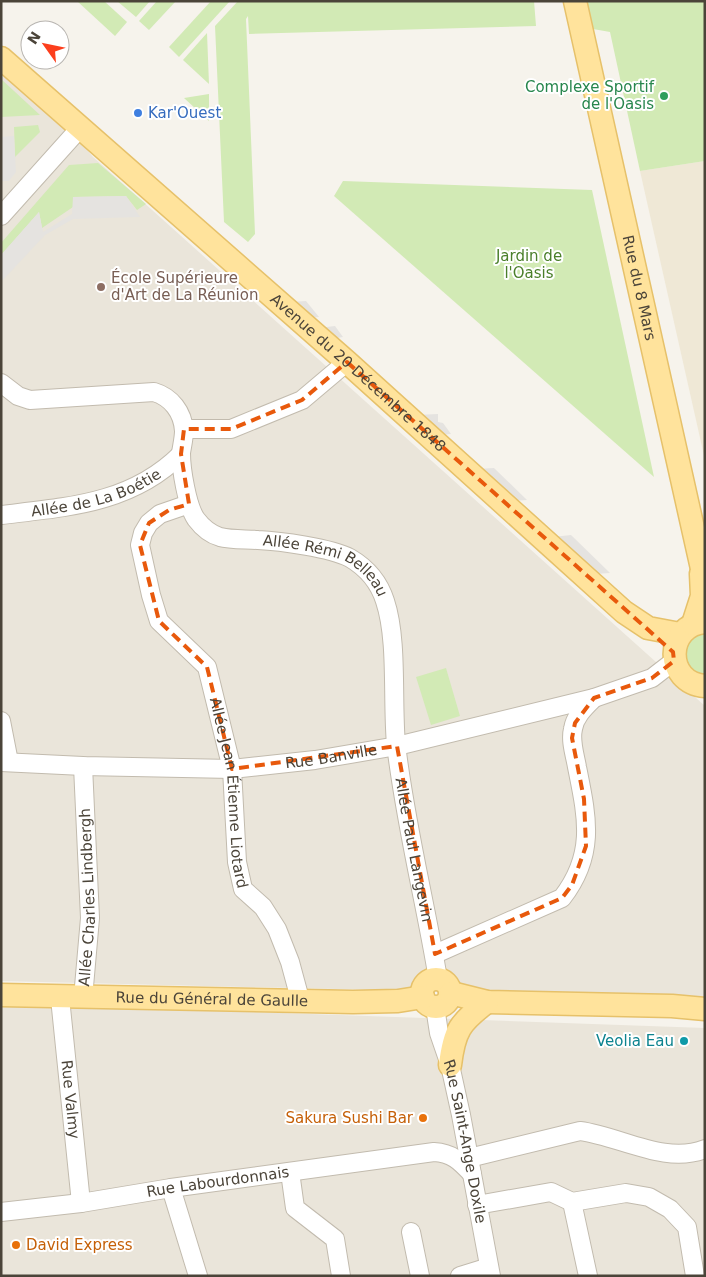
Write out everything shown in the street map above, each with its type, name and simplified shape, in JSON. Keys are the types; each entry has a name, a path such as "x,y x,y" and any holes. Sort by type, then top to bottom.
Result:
{"main road":[{"name":"Rue du 8 Mars","path":"575,1 703,578 702,596 685,639"},
{"name":"Avenue du 20 Décembre 1848","path":"1,58 347,362 624,612 648,628 685,639 677,670 700,686"},
{"name":"Rue du Général de Gaulle","path":"1,995 60,998 398,1001 437,994 487,1002 672,1006 705,1009"},
{"path":"450,1066 453,1042 457,1032 465,1020 487,1002"}],"street":[{"path":"1,216 80,128"},
{"path":"184,429 231,428 302,400 347,362"},
{"path":"1,383 18,396 30,400 154,392 164,395 174,402 184,429 181,454 189,504"},
{"name":"Allée de La Boétie","path":"1,515 61,510 105,499 147,481 181,454"},
{"name":"Allée Jean Étienne Liotard","path":"189,504 160,514 149,523 143,533 140,545 151,595 160,621 207,667 232,769 237,862 243,888 263,907 277,929 290,962 300,999"},
{"name":"Allée Rémi Belleau","path":"189,504 195,517 203,527 220,537 261,540 333,552 349,558 373,576 381,590 387,612 397,746"},
{"name":"Rue Banville","path":"652,678 685,639"},
{"name":"Rue Banville","path":"5,762 83,766 232,769 315,760 397,746 594,698 652,678 700,686"},
{"path":"435,954 562,898 572,884 580,870 586,846 586,819 572,730 578,716 594,698"},
{"path":"1,722 5,762"},
{"name":"Allée Paul Langevin","path":"397,746 421,893 435,954 437,994"},
{"name":"Allée Charles Lindbergh","path":"83,766 90,918 83,998"},
{"name":"Rue Saint-Ange Doxile","path":"437,994 443,1051 450,1066 461,1115 490,1271"},
{"name":"Rue Valmy","path":"60,998 81,1203"},
{"path":"434,1152 453,1140 461,1115"},
{"path":"434,1152 447,1153 470,1166 580,1131 598,1133 661,1152 681,1153 705,1149"},
{"name":"Rue Labourdonnais","path":"1,1212 81,1203 171,1188 434,1152"},
{"path":"290,1172 294,1208 335,1239 341,1276"},
{"path":"171,1188 198,1276"},
{"path":"477,1206 551,1192 572,1202 626,1193 649,1197 670,1209 688,1227 695,1276"},
{"path":"572,1202 588,1276"},
{"path":"411,1232 420,1276"},
{"path":"460,1276 490,1271"}],"highlighted area":[{"path":"347,362 673,652 674,661 652,678 594,698 575,723 572,738 584,799 586,846 572,885 562,898 435,954 397,746 232,769 207,667 159,621 140,545 149,523 169,510 189,504 181,454 184,429 231,429 302,400"}],"shaded area":[{"path":"1,70 70,130 93,157 705,706 705,998 1,981"},
{"path":"14,136 16,172 9,181 1,181 1,137"},
{"path":"705,161 705,460 640,171"},
{"path":"126,196 140,217 73,219 45,235 1,282 1,255 39,212 43,232 72,214 73,197"},
{"path":"306,301 319,317 308,318 290,302"},
{"path":"335,326 343,337 331,339 318,328"},
{"path":"438,414 438,422 443,423 451,434 439,435 416,415"},
{"path":"494,468 527,500 512,501 477,469"},
{"path":"571,535 610,573 595,574 553,537"},
{"path":"1,1003 705,1028 705,1276 1,1276"}],"green space":[{"path":"77,1 104,1 127,22 115,36"},
{"path":"117,1 150,1 136,17"},
{"path":"157,1 176,1 149,30 139,21"},
{"path":"211,1 230,1 179,57 169,47"},
{"path":"238,1 534,1 536,26 249,34 248,16 246,19 255,234 248,242 224,222 215,26"},
{"name":"Complexe Sportif de l'Oasis","path":"586,1 705,1 705,161 640,171 610,32 593,29"},
{"path":"207,33 209,84 183,60"},
{"path":"1,79 40,115 1,117"},
{"path":"209,94 209,121 184,98"},
{"path":"38,125 40,132 15,157 14,127"},
{"path":"98,163 146,204 137,210 126,196 74,197 73,207 42,228 39,212 1,255 1,243 69,165"},
{"name":"Jardin de l'Oasis","path":"343,181 592,190 654,477 334,196"},
{"path":"705,622 705,686 691,683 680,634"},
{"path":"446,668 460,716 431,725 416,677"}],"place":[{"name":"Complexe Sportif de l'Oasis","path":"664,96"},
{"name":"Kar'Ouest","path":"138,113"},
{"name":"École Supérieure d'Art de La Réunion","path":"101,287"},
{"name":"Veolia Eau","path":"684,1041"},
{"name":"Sakura Sushi Bar","path":"423,1118"},
{"name":"David Express","path":"16,1245"}]}
